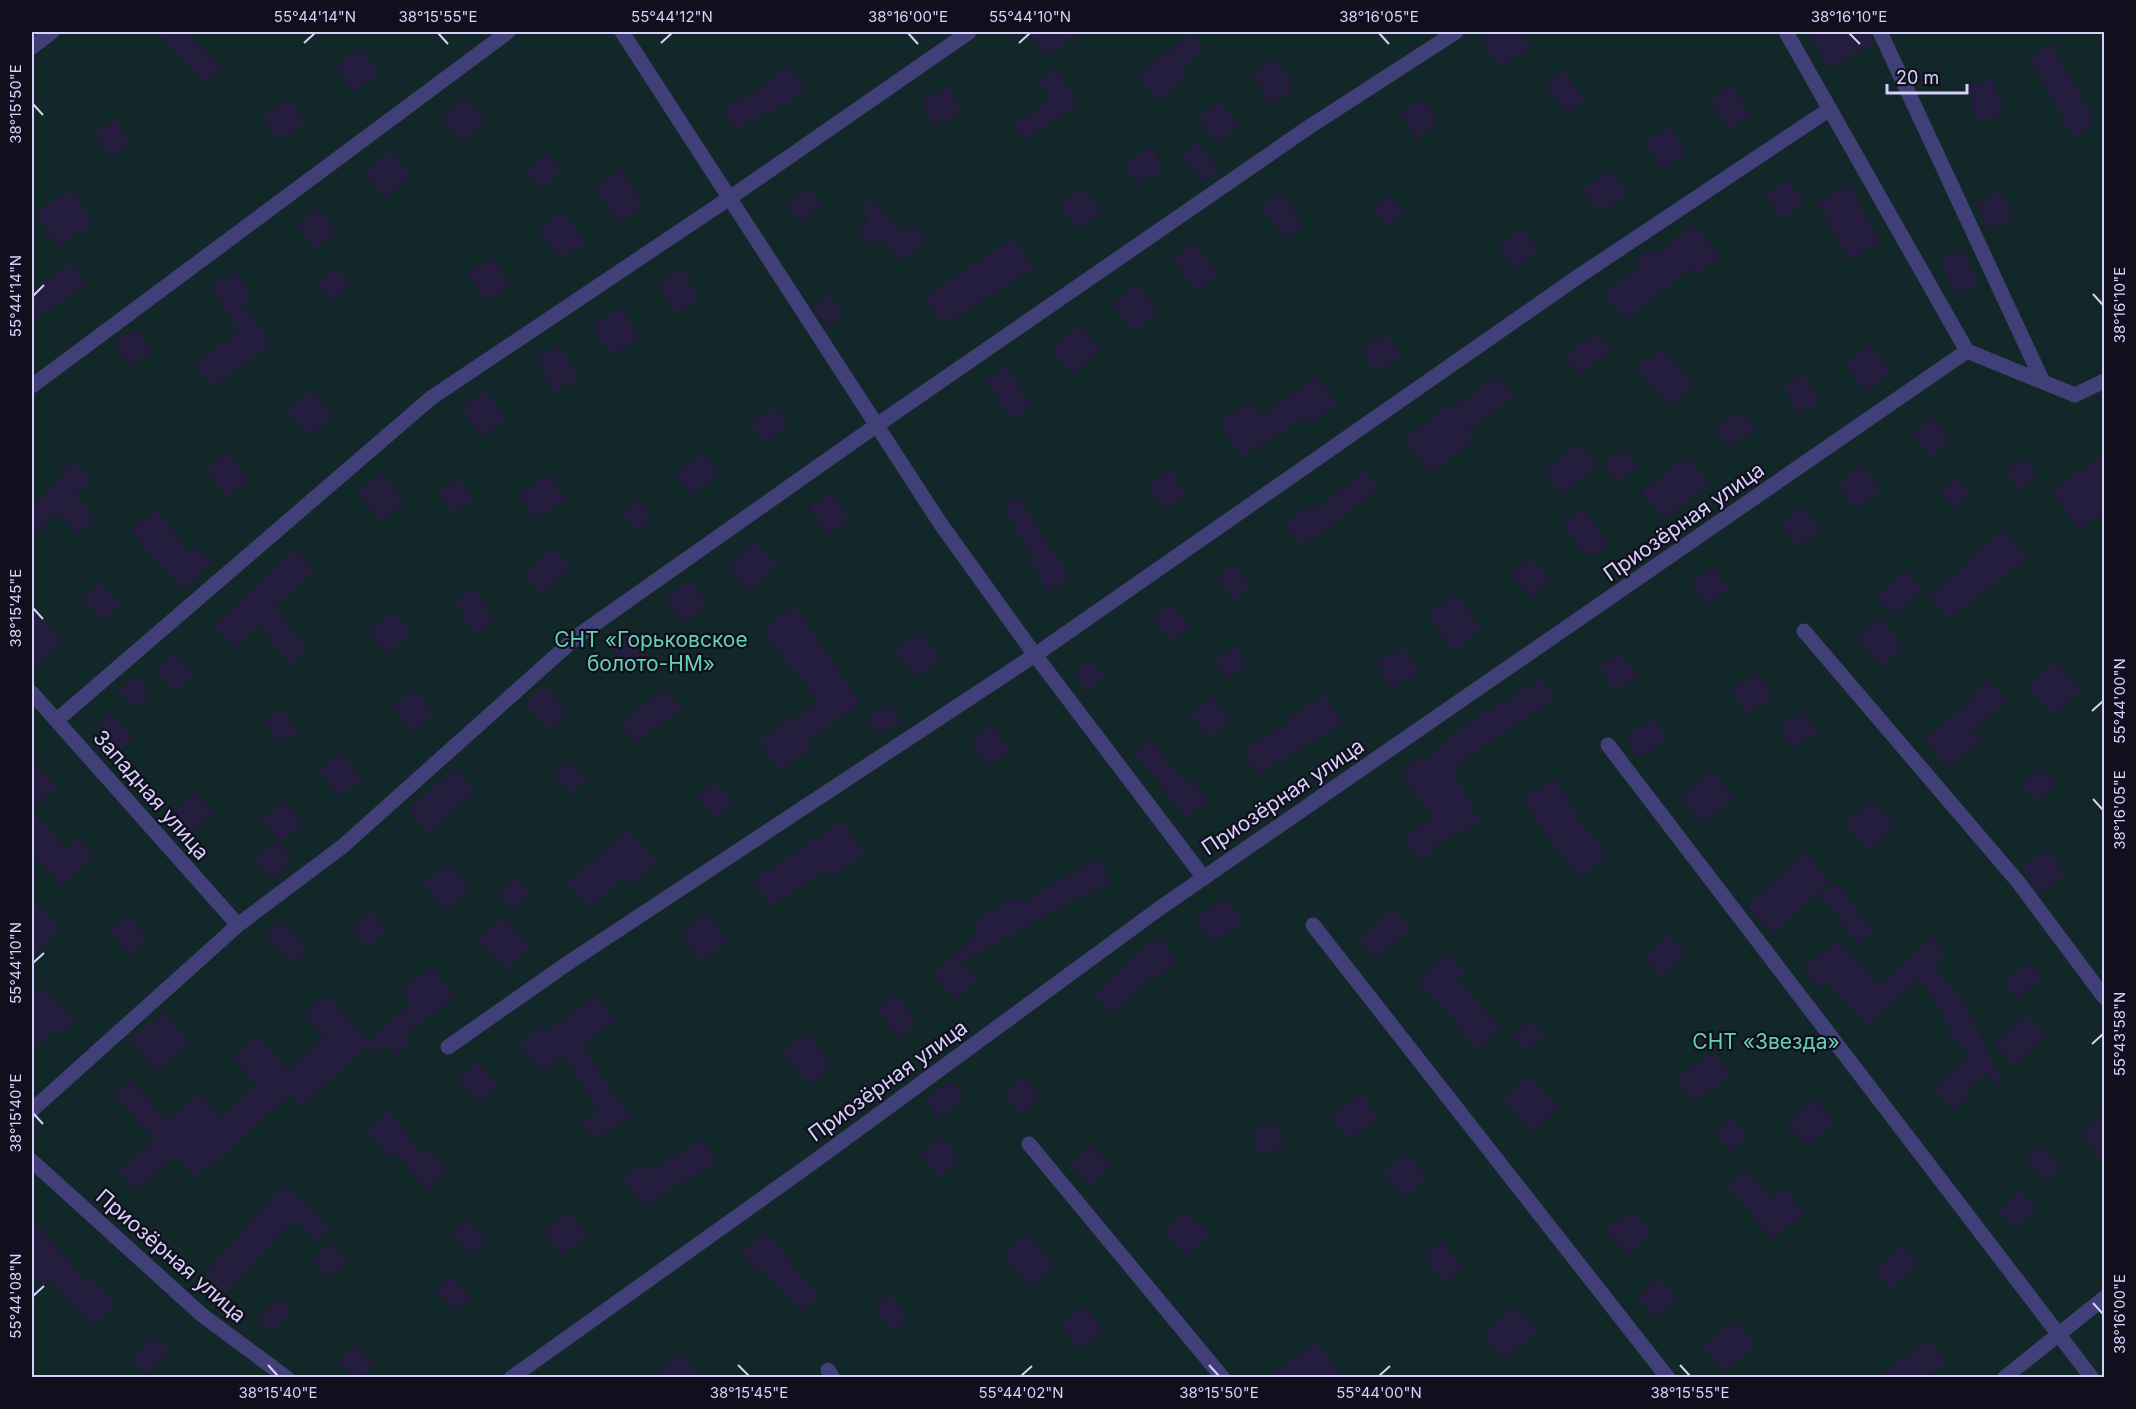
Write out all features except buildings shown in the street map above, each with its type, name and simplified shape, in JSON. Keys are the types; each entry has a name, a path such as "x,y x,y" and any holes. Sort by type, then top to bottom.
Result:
{"street":[{"path":"32,47 52,32"},
{"path":"32,386 507,32"},
{"path":"622,32 940,523 1035,655 1204,878"},
{"path":"57,720 431,398 731,197 969,32"},
{"path":"32,1110 238,925 343,846 579,635 877,425 1309,127 1456,32"},
{"path":"1786,32 1967,351 2075,395 2104,381"},
{"path":"1880,32 2043,382"},
{"path":"448,1047 568,963 1035,655 1579,276 1830,109"},
{"name":"Приозёрная улица","path":"511,1377 815,1161 1204,878 1967,351"},
{"path":"1804,632 2019,883 2104,997"},
{"name":"Западная улица","path":"32,693 238,925"},
{"path":"1608,745 2092,1377"},
{"path":"1313,925 1668,1377"},
{"path":"1029,1144 1223,1377"},
{"name":"Приозёрная улица","path":"32,1161 202,1315 287,1377"},
{"path":"2004,1377 2104,1298"}],"green space":[{"name":"СНТ «Горьковское болото-НМ»","path":"32,32 2104,32 2104,1377 32,1377"}],"park label":[{"name":"СНТ «Звезда»","path":"1766,1042"}]}
